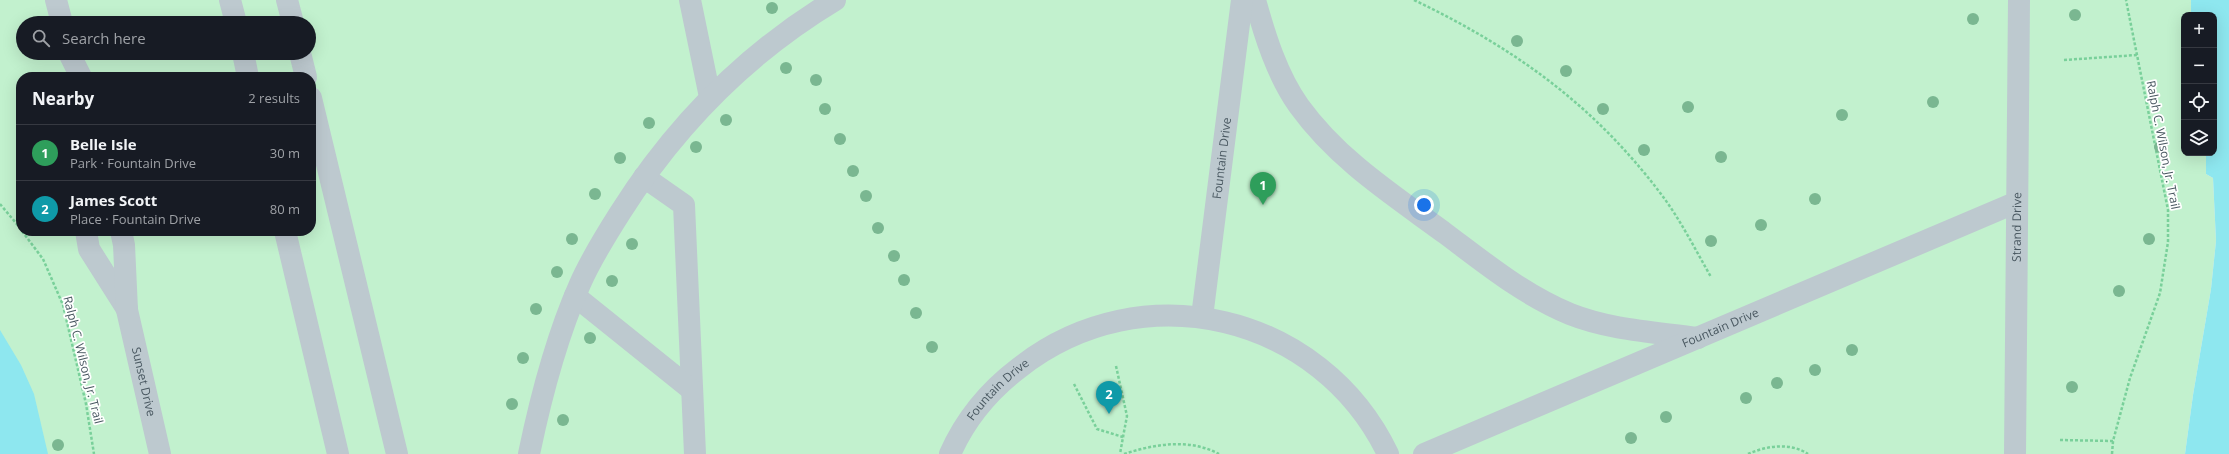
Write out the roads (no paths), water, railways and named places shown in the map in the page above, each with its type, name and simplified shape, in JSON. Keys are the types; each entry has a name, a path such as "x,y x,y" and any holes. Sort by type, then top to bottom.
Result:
{"street":[{"path":"56,0 60,16"},
{"path":"230,0 234,16"},
{"path":"287,0 291,16"},
{"path":"690,0 710,97"},
{"path":"529,454 539,404 557,341 575,296 607,233 644,177 684,126 710,97 742,67 801,20 835,0"},
{"name":"Fountain Drive","path":"1202,317 1242,0"},
{"path":"1255,0 1265,36 1280,71 1298,104 1326,139 1356,168 1526,293 1571,314 1603,325 1699,338"},
{"name":"Strand Drive","path":"2015,454 2019,0"},
{"path":"64,72 67,60"},
{"path":"72,60 78,72"},
{"path":"244,60 247,72"},
{"path":"302,60 305,72"},
{"path":"316,119 397,454"},
{"path":"644,177 684,205 695,454"},
{"name":"Fountain Drive","path":"1424,454 2017,202"},
{"name":"Sunset Drive","path":"87,236 90,249 127,310"},
{"name":"Sunset Drive","path":"122,236 124,245 127,310 160,454"},
{"path":"286,236 338,454"},
{"path":"575,296 692,390"},
{"name":"Fountain Drive","path":"950,454 968,422 986,398 1013,372 1056,343 1084,330 1119,321 1171,315 1202,317 1233,323 1263,334 1291,348 1318,366 1342,387 1363,411 1381,438 1388,454"}],"water":[{"path":"2191,0 2229,0 2229,454 2185,454 2193,395 2211,289 2216,241 2213,178 2206,174 2206,156 2217,156 2217,12 2191,12"},
{"path":"0,330 21,365 34,394 48,454 0,454"}],"place":[{"name":"Belle Isle","path":"1263,205"},
{"name":"James Scott","path":"1109,414"}]}
